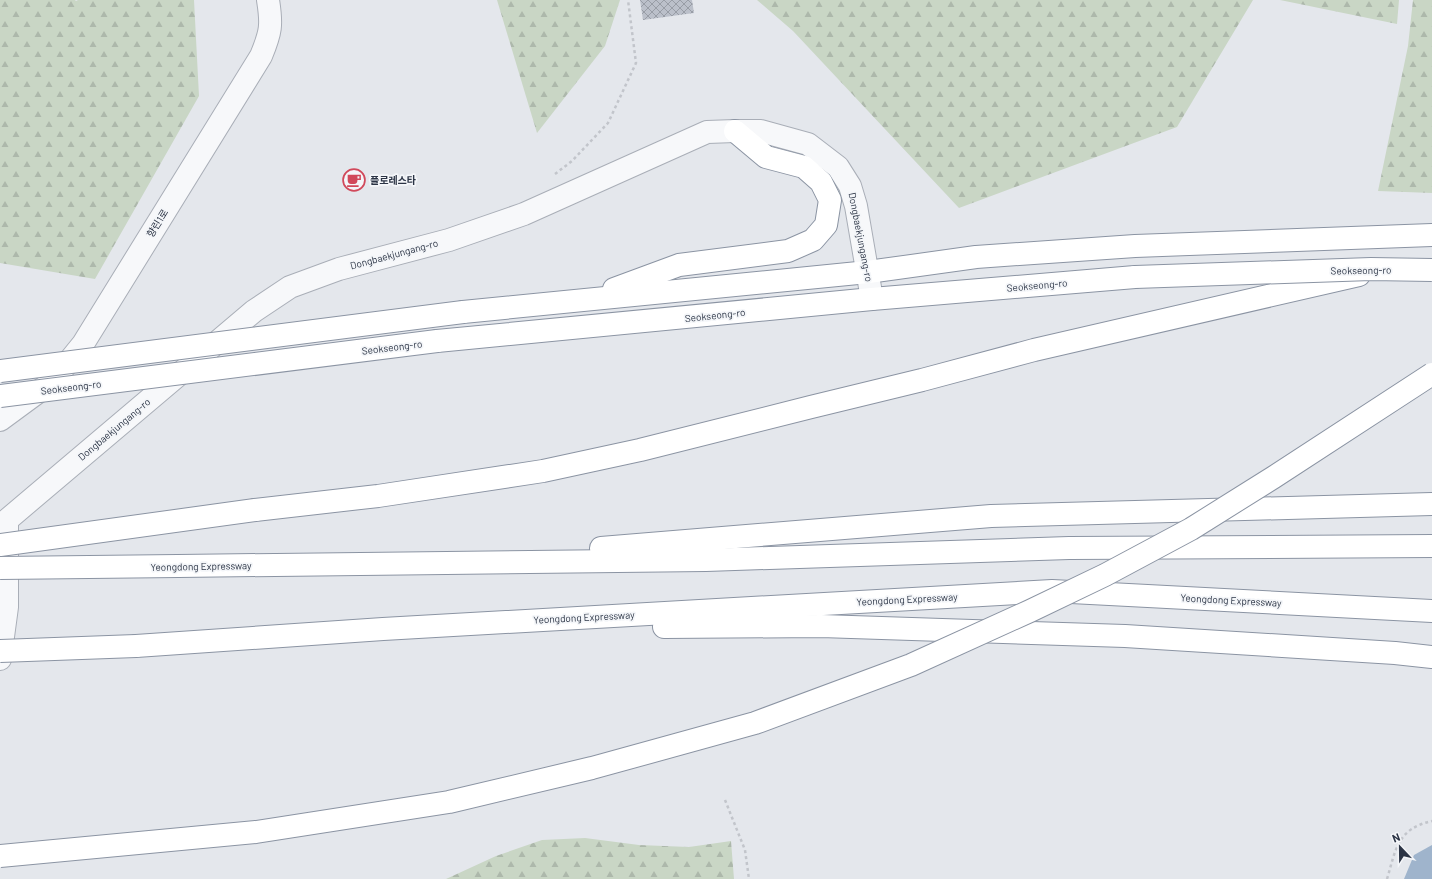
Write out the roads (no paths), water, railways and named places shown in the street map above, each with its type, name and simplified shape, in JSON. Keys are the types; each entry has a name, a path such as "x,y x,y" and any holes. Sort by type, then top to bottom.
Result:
{"highway":[{"path":"585,300 679,265 788,252 813,240 826,225 830,200 821,182 804,167 766,157 735,131"},
{"path":"0,371 463,312 868,272 976,257 1135,246 1432,235"},
{"path":"0,545 255,510 378,496 528,473 633,452 922,380 1042,348 1432,258"},
{"name":"Seokseong-ro","path":"0,396 437,341 872,299 1135,277 1371,269 1432,270"},
{"path":"0,856 256,832 449,802 592,768 755,723 911,664 1030,611 1105,575 1192,529 1432,374"},
{"name":"Yeongdong Expressway","path":"402,564 991,516 1432,504"},
{"name":"Yeongdong Expressway","path":"0,568 706,560 1069,548 1432,546"},
{"name":"Yeongdong Expressway","path":"0,651 136,646 383,629 1052,591 1432,611"},
{"name":"Yeongdong Expressway","path":"383,629 821,626 1125,636 1395,653 1432,657"}],"street":[{"name":"향린1로","path":"0,420 53,380 83,344 261,56 269,37 271,20 268,0"},
{"name":"Dongbaekjungang-ro","path":"0,659 7,607 7,520 254,311 290,286 338,269 449,240 524,214 707,132 761,131 808,144 838,167 850,186 856,206 872,299"}],"water":[{"path":"1432,845 1432,879 1404,879 1414,855"}],"place":[{"name":"플로레스타","path":"354,180"}]}
